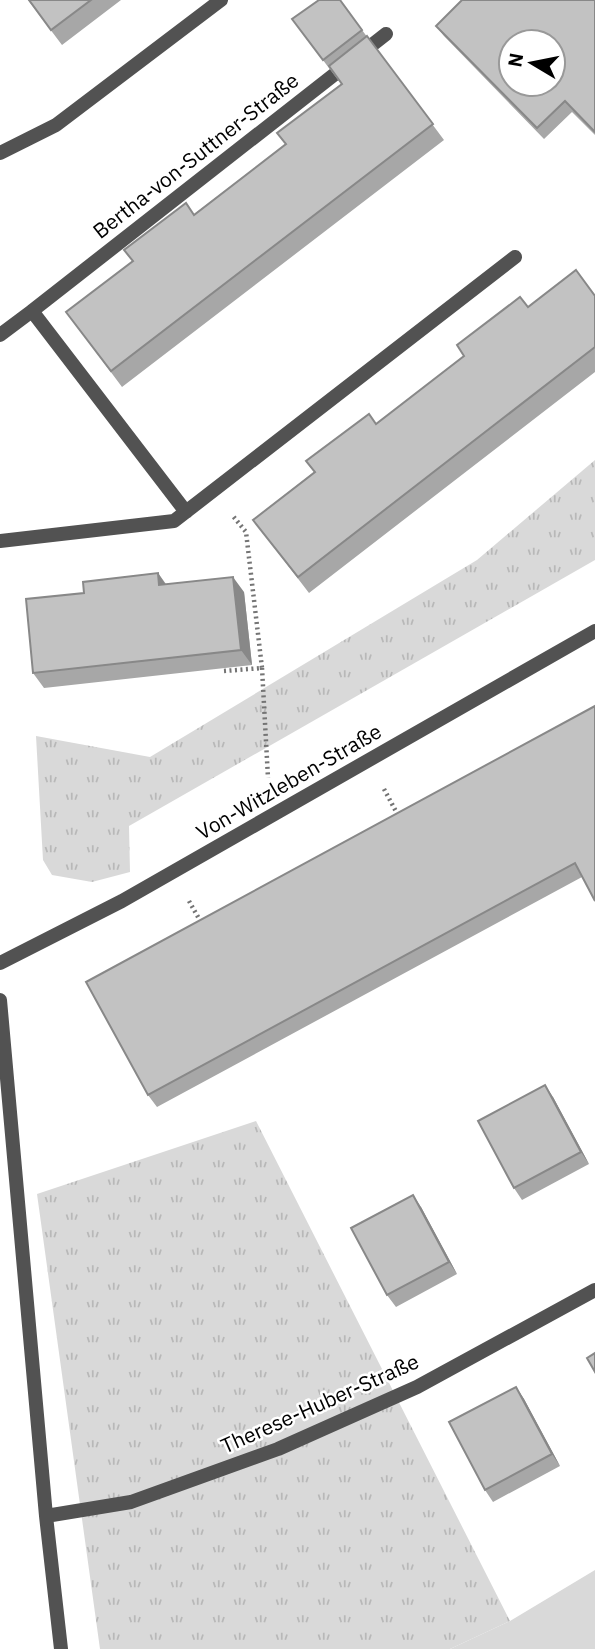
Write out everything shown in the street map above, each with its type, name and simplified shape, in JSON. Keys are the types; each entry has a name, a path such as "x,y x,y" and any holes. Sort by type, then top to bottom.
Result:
{"street":[{"path":"0,153 56,125 221,0"},
{"name":"Bertha-von-Suttner-Straße","path":"0,335 386,34"},
{"path":"0,541 174,521 515,257"},
{"path":"32,311 186,512"},
{"name":"Von-Witzleben-Straße","path":"0,963 122,901 595,631"},
{"path":"0,1000 46,1516 61,1649"},
{"name":"Therese-Huber-Straße","path":"46,1516 131,1502 278,1449 416,1387 595,1290"}],"path":[{"path":"211,491 246,532 262,667 266,744"},
{"path":"224,671 262,667"},
{"path":"369,761 404,827"}],"green space":[{"path":"595,460 595,560 129,826 130,872 92,882 52,875 43,860 36,736 150,757 477,560"},
{"path":"256,1121 510,1621 450,1649 100,1649 37,1194"},
{"path":"595,1570 595,1649 450,1649 510,1621"}],"building":[{"path":"29,0 91,0 51,30"},
{"path":"319,0 340,0 362,30 323,60 292,19"},
{"path":"462,0 595,0 595,132 565,101 537,128 507,98 567,98 567,28 497,28 497,88 436,26"},
{"path":"367,36 433,124 111,371 66,312 133,261 124,250 186,203 194,215 286,144 277,133 342,84 329,66"},
{"path":"576,270 595,296 595,347 298,577 253,520 315,472 306,461 369,414 376,424 464,356 457,345 520,297 528,307"},
{"path":"158,573 159,585 233,577 241,650 33,673 26,599 84,593 83,582"},
{"path":"595,706 595,901 575,863 148,1095 86,982"},
{"path":"545,1085 581,1152 514,1188 478,1121"},
{"path":"413,1195 449,1262 387,1295 351,1228"},
{"path":"595,1353 595,1372 587,1358"},
{"path":"516,1387 552,1454 485,1490 449,1422"}]}
